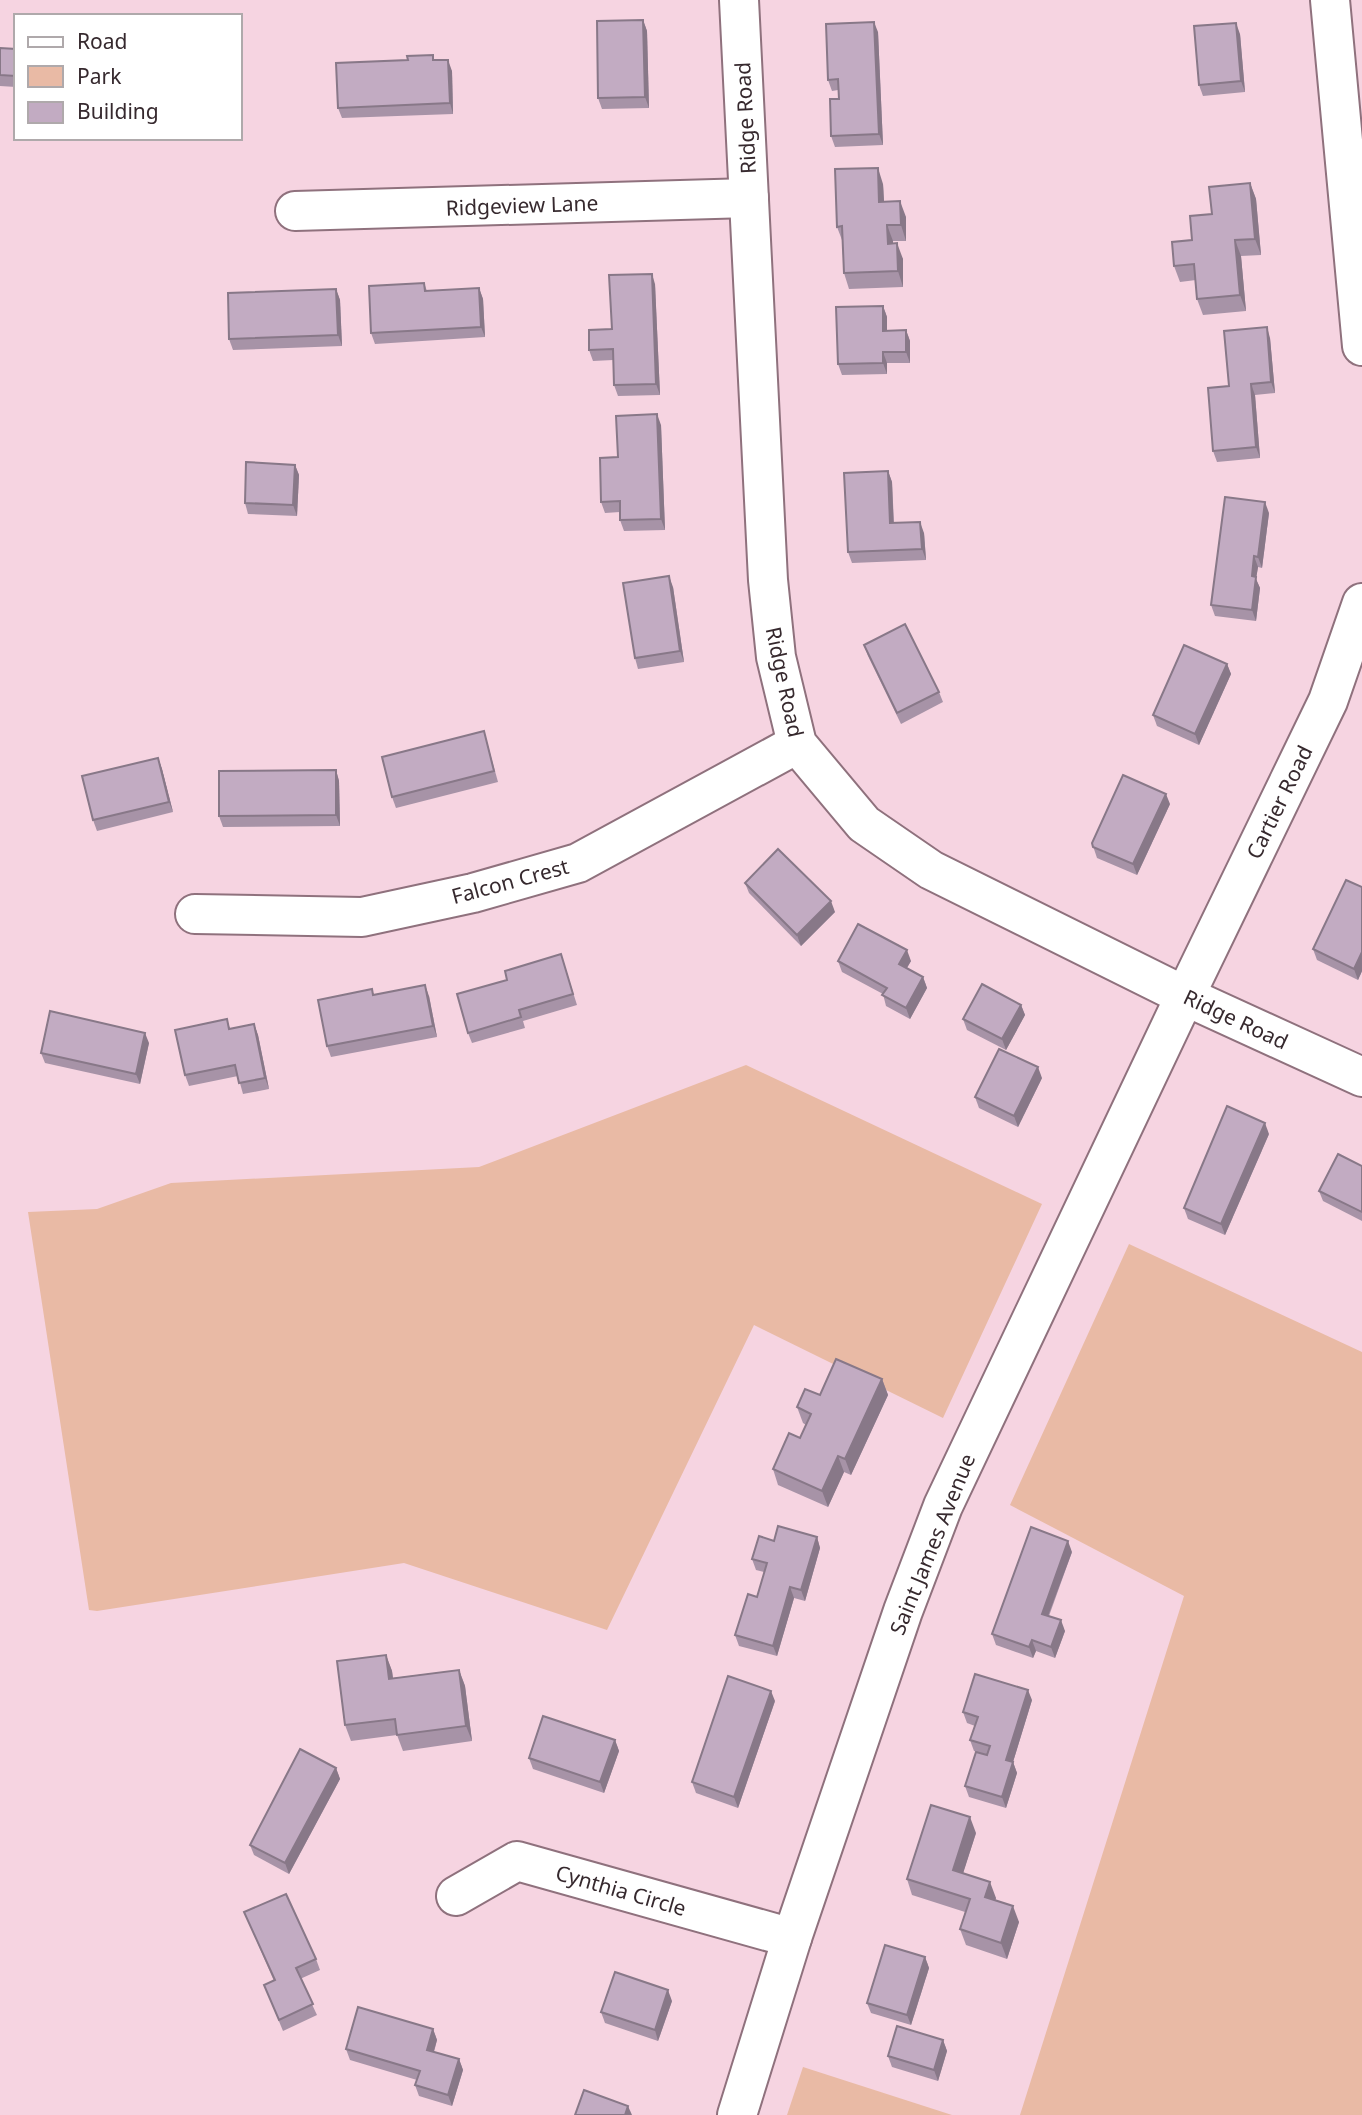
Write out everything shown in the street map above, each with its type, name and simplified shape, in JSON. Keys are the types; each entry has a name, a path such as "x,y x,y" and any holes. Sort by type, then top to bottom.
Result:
{"street":[{"name":"Ridge Road","path":"739,0 768,580 776,657 797,744 864,824 931,870 1185,996 1362,1077"},
{"path":"1330,0 1362,346"},
{"name":"Ridgeview Lane","path":"295,211 749,198"},
{"name":"Cartier Road","path":"1185,996 1328,701 1362,603"},
{"name":"Falcon Crest","path":"195,914 362,917 486,889 578,863 797,744"},
{"name":"Saint James Avenue","path":"737,2115 792,1938 898,1624 943,1506 1185,996"},
{"name":"Cynthia Circle","path":"456,1896 517,1861 792,1938"}],"green space":[{"path":"746,1065 1042,1204 943,1418 754,1325 607,1630 404,1563 97,1611 89,1610 28,1212 97,1209 171,1183 479,1167"},
{"path":"1129,1244 1362,1352 1362,2115 1020,2115 1184,1596 1010,1505"},
{"path":"803,2067 952,2115 787,2115"}],"building":[{"path":"643,20 645,97 598,98 597,21"},
{"path":"874,22 879,134 831,136 830,99 839,99 838,79 828,80 826,24"},
{"path":"1236,23 1241,81 1199,85 1194,26"},
{"path":"0,48 14,49 14,76 0,75"},
{"path":"433,55 433,60 448,60 450,103 338,108 336,63 408,60 407,56"},
{"path":"878,168 879,202 900,201 901,225 887,225 888,244 897,243 898,271 844,273 842,226 837,227 835,169"},
{"path":"1250,183 1255,239 1235,240 1240,295 1197,299 1194,264 1174,266 1172,242 1192,240 1190,216 1212,214 1209,187"},
{"path":"652,274 656,384 614,385 613,349 589,350 589,330 612,329 609,275"},
{"path":"424,283 425,291 479,288 481,327 371,333 369,286"},
{"path":"336,289 338,335 229,339 228,293"},
{"path":"883,306 883,331 906,330 906,352 883,352 883,363 838,364 836,307"},
{"path":"1267,327 1271,382 1251,384 1256,447 1213,451 1208,388 1229,386 1224,331"},
{"path":"657,414 661,519 620,520 620,501 601,502 600,458 618,457 616,416"},
{"path":"246,462 295,465 293,505 245,503"},
{"path":"888,471 890,523 920,522 922,549 848,552 844,473"},
{"path":"1225,497 1265,502 1258,557 1254,556 1252,576 1256,577 1252,610 1211,605"},
{"path":"669,576 680,651 635,658 623,583"},
{"path":"905,624 939,692 897,713 864,645"},
{"path":"1184,645 1227,664 1195,734 1153,715"},
{"path":"484,731 494,771 392,797 382,757"},
{"path":"158,758 169,802 93,820 82,776"},
{"path":"336,770 336,815 219,816 219,771"},
{"path":"1123,775 1166,794 1133,864 1093,847 1092,843"},
{"path":"778,849 831,901 797,935 745,883"},
{"path":"1346,880 1362,887 1362,952 1354,969 1313,949"},
{"path":"858,924 907,950 899,964 923,977 906,1008 882,995 887,988 838,961"},
{"path":"561,954 573,994 519,1010 521,1017 468,1033 457,994 507,980 505,971"},
{"path":"982,984 1021,1005 1002,1039 963,1019"},
{"path":"425,985 433,1026 327,1046 318,1000 372,989 373,995"},
{"path":"50,1011 145,1033 136,1074 41,1053"},
{"path":"227,1019 229,1029 254,1024 265,1078 239,1083 235,1065 185,1075 175,1030"},
{"path":"999,1049 1038,1067 1014,1116 975,1097"},
{"path":"1227,1106 1265,1123 1221,1224 1184,1208"},
{"path":"1338,1154 1362,1166 1362,1212 1319,1191"},
{"path":"836,1359 882,1379 845,1459 838,1456 822,1491 773,1469 789,1433 800,1438 811,1414 797,1407 805,1389 820,1395"},
{"path":"778,1526 817,1537 801,1590 790,1587 773,1646 735,1635 748,1594 757,1597 767,1563 752,1559 759,1536 774,1541"},
{"path":"1031,1527 1068,1541 1042,1614 1061,1620 1051,1647 1032,1640 1029,1647 992,1634"},
{"path":"386,1655 389,1679 459,1670 466,1726 397,1735 395,1719 345,1725 337,1661"},
{"path":"975,1674 1028,1690 1006,1760 1013,1762 1002,1797 965,1786 976,1752 987,1755 990,1746 970,1740 978,1717 963,1712"},
{"path":"728,1676 771,1691 734,1797 692,1782"},
{"path":"543,1716 615,1740 600,1782 529,1758"},
{"path":"300,1749 336,1768 285,1863 250,1845"},
{"path":"931,1805 970,1817 953,1870 990,1882 985,1897 1013,1906 1001,1943 960,1929 970,1899 907,1879"},
{"path":"286,1894 316,1959 296,1968 313,2004 279,2020 264,1985 275,1980 244,1912"},
{"path":"885,1945 925,1957 907,2015 867,2003"},
{"path":"615,1972 668,1990 655,2030 601,2012"},
{"path":"358,2007 433,2029 427,2050 459,2059 448,2095 415,2085 420,2071 346,2049"},
{"path":"897,2026 943,2040 934,2070 888,2056"},
{"path":"584,2090 628,2106 625,2115 575,2115"}]}
